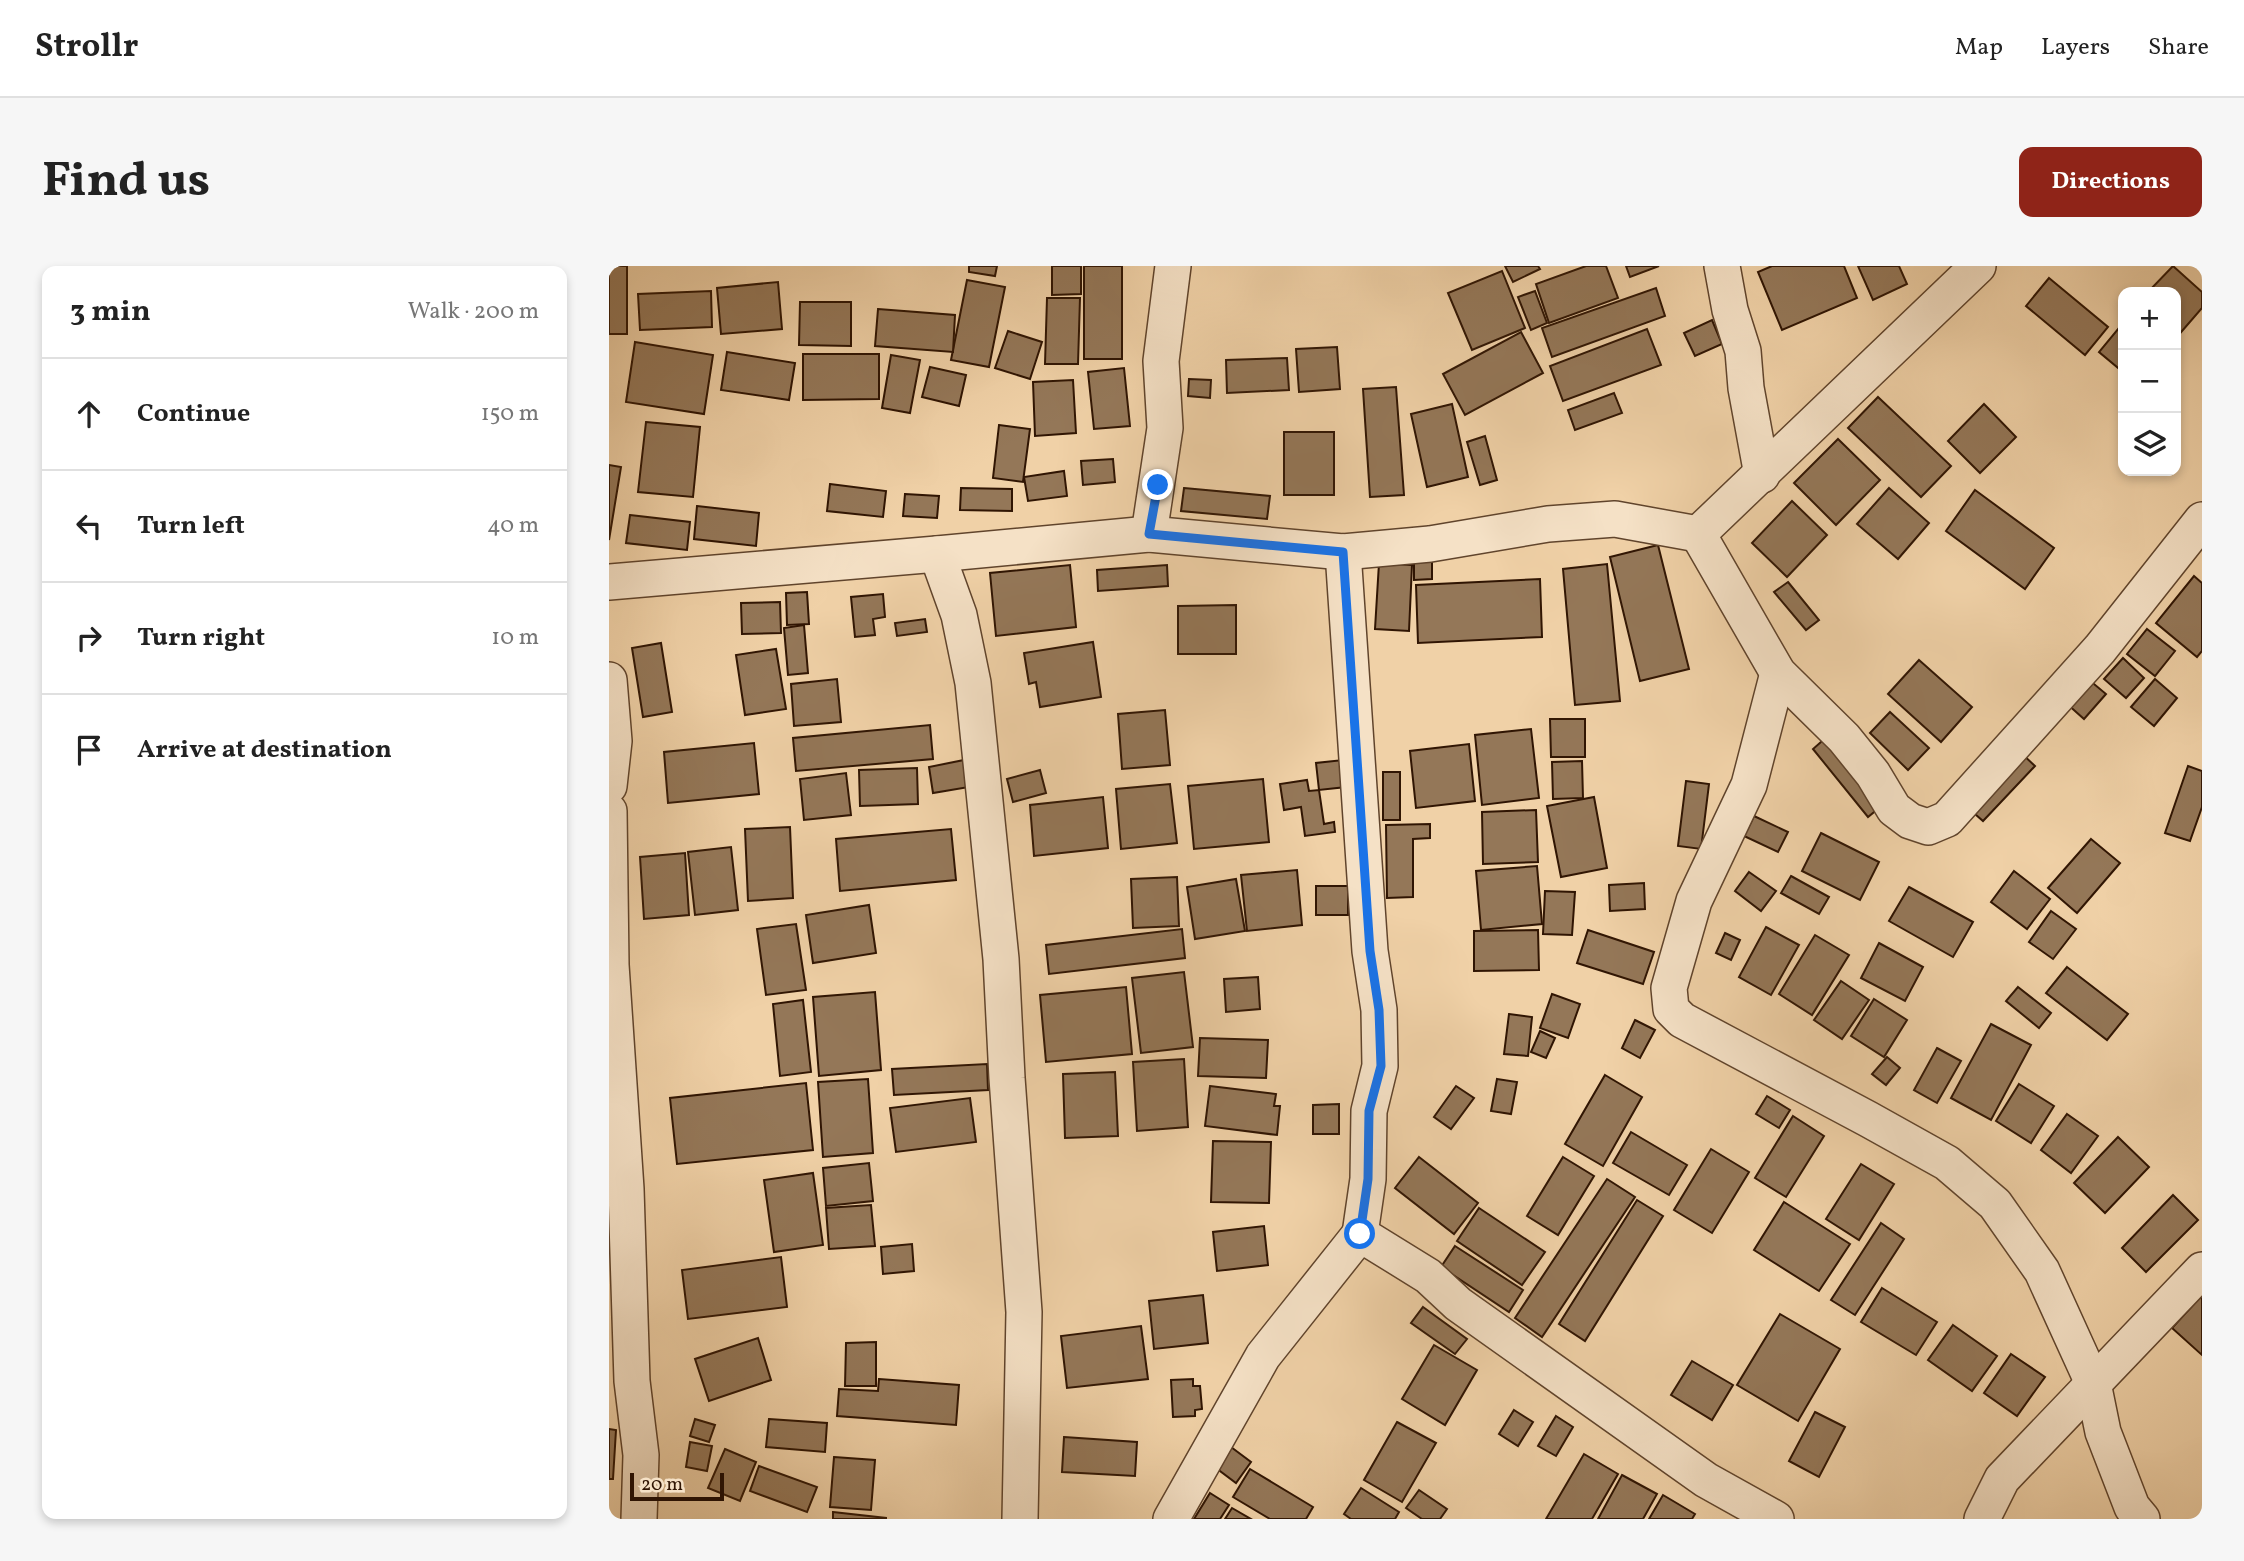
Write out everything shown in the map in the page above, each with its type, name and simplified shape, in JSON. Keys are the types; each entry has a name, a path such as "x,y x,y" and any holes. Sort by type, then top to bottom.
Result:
{"street":[{"path":"1149,534 1165,428 1161,362 1174,266"},
{"path":"1722,266 1730,310 1743,351 1746,388 1762,475"},
{"path":"1698,534 1978,266"},
{"path":"609,582 1149,534 1343,552 1430,544 1548,524 1615,519 1698,534 1778,673 1844,738 1873,774 1894,809 1910,821 1928,827 1947,819 2082,669 2202,520"},
{"path":"1171,1519 1263,1356 1360,1234 1368,1179 1369,1111 1381,1066 1379,1010 1370,951 1343,552"},
{"path":"937,554 959,615 973,683 997,919 1024,1312 1024,1517"},
{"path":"1778,673 1749,785 1694,901 1669,988 1671,1009 1682,1020 1947,1163 1995,1204 2042,1271 2093,1383 2103,1432 2132,1507 2141,1519"},
{"path":"609,680 614,741 609,786"},
{"path":"609,811 611,965 626,1189 621,1379 641,1455 639,1519"},
{"path":"1360,1234 1428,1276 1458,1304 1706,1480 1776,1519"},
{"path":"1982,1519 2002,1479 2202,1270"}],"building":[{"path":"609,266 627,266 627,334 609,334"},
{"path":"969,266 997,266 995,276 969,272"},
{"path":"1052,266 1081,266 1081,294 1052,295"},
{"path":"1084,266 1122,266 1122,359 1084,359"},
{"path":"1505,266 1538,266 1540,269 1513,282"},
{"path":"1586,266 1606,266 1618,298 1549,323 1536,284"},
{"path":"1626,266 1659,266 1630,277"},
{"path":"1772,266 1844,266 1857,298 1782,330 1758,272"},
{"path":"1858,266 1899,266 1907,284 1873,300"},
{"path":"2173,266 2202,292 2202,308 2181,332 2181,287 2153,287"},
{"path":"1502,271 1525,328 1472,350 1448,293"},
{"path":"2049,278 2108,327 2085,355 2026,306"},
{"path":"967,280 1005,287 989,367 951,360"},
{"path":"778,282 782,329 721,334 717,288"},
{"path":"1656,288 1665,316 1552,357 1542,328"},
{"path":"711,291 712,327 640,330 638,294"},
{"path":"1535,291 1547,323 1531,330 1518,297"},
{"path":"1047,298 1080,298 1078,364 1045,364"},
{"path":"800,302 851,302 851,346 799,345"},
{"path":"878,309 955,315 953,352 875,346"},
{"path":"1712,320 1722,344 1695,356 1684,333"},
{"path":"1647,329 1661,365 1563,401 1550,366"},
{"path":"2118,329 2118,368 2099,352"},
{"path":"1008,331 1042,342 1030,379 995,368"},
{"path":"1521,332 1543,373 1465,415 1443,374"},
{"path":"635,342 713,355 704,414 626,402"},
{"path":"1337,347 1340,389 1299,392 1296,349"},
{"path":"727,352 795,363 789,400 721,390"},
{"path":"803,354 879,354 879,399 803,400"},
{"path":"891,355 920,360 910,413 882,408"},
{"path":"1287,358 1289,390 1227,393 1226,360"},
{"path":"930,367 966,375 959,406 922,397"},
{"path":"1124,368 1130,426 1094,429 1088,372"},
{"path":"1189,379 1211,380 1210,398 1188,396"},
{"path":"1073,380 1076,433 1035,436 1033,382"},
{"path":"1396,387 1404,495 1370,497 1363,389"},
{"path":"1614,393 1622,413 1575,430 1568,410"},
{"path":"1878,397 1951,466 1921,497 1848,428"},
{"path":"1452,404 1468,477 1427,487 1411,414"},
{"path":"1984,404 2016,437 1980,473 1948,441"},
{"path":"646,422 700,427 693,497 638,492"},
{"path":"999,425 1030,429 1023,482 993,478"},
{"path":"1284,432 1334,432 1334,495 1284,495"},
{"path":"1485,436 1497,480 1480,485 1467,442"},
{"path":"1838,439 1880,480 1836,525 1794,483"},
{"path":"1113,459 1115,482 1083,485 1081,461"},
{"path":"609,465 621,467 609,540"},
{"path":"1064,471 1067,496 1028,501 1024,477"},
{"path":"830,484 886,491 883,517 827,511"},
{"path":"961,488 1012,489 1012,511 960,510"},
{"path":"1184,488 1270,496 1267,519 1181,511"},
{"path":"1889,488 1929,523 1898,559 1857,524"},
{"path":"1975,490 2054,548 2025,589 1946,531"},
{"path":"905,494 939,496 937,518 903,516"},
{"path":"1792,501 1827,535 1787,577 1752,543"},
{"path":"697,506 759,513 756,546 694,539"},
{"path":"630,515 690,522 687,550 626,543"},
{"path":"1658,545 1689,669 1640,681 1610,557"},
{"path":"1414,558 1432,558 1432,579 1414,580"},
{"path":"1379,563 1412,565 1409,631 1375,629"},
{"path":"1607,564 1620,701 1575,705 1563,569"},
{"path":"1070,565 1076,627 996,636 990,573"},
{"path":"1167,565 1168,586 1098,591 1097,570"},
{"path":"2194,576 2202,583 2202,651 2197,657 2156,623"},
{"path":"1540,579 1542,637 1418,643 1416,585"},
{"path":"1788,582 1819,620 1806,630 1774,592"},
{"path":"807,592 809,624 787,625 786,593"},
{"path":"883,594 885,617 873,619 875,635 855,637 851,597"},
{"path":"780,602 781,633 742,634 741,603"},
{"path":"1236,605 1236,654 1178,654 1178,606"},
{"path":"925,619 927,632 897,636 895,623"},
{"path":"804,625 808,673 788,675 784,628"},
{"path":"2147,629 2175,651 2155,676 2127,654"},
{"path":"1093,642 1101,697 1040,707 1036,682 1029,684 1024,653"},
{"path":"661,643 672,712 643,717 632,648"},
{"path":"776,649 786,709 745,715 736,655"},
{"path":"2123,658 2144,678 2126,698 2104,679"},
{"path":"1919,660 1972,707 1941,742 1888,694"},
{"path":"837,679 841,722 794,726 791,684"},
{"path":"2088,679 2106,694 2084,719 2066,703"},
{"path":"2155,679 2177,698 2154,726 2131,707"},
{"path":"1165,710 1170,765 1122,769 1118,714"},
{"path":"1890,712 1929,748 1908,770 1870,733"},
{"path":"1550,719 1585,719 1585,757 1551,757"},
{"path":"930,725 933,759 796,771 793,738"},
{"path":"1531,729 1539,798 1482,805 1475,735"},
{"path":"1830,734 1885,803 1868,817 1813,749"},
{"path":"754,743 759,794 668,803 664,752"},
{"path":"1469,744 1475,801 1416,808 1410,751"},
{"path":"2019,751 2035,766 1983,821 1967,807"},
{"path":"964,760 969,787 933,793 929,767"},
{"path":"1343,760 1346,787 1319,790 1316,763"},
{"path":"1582,761 1583,798 1553,799 1552,762"},
{"path":"2188,766 2202,771 2202,807 2190,841 2165,833"},
{"path":"917,768 918,804 860,806 859,770"},
{"path":"1040,770 1046,793 1013,802 1007,779"},
{"path":"1383,772 1400,772 1400,820 1383,820"},
{"path":"846,773 851,815 804,820 800,779"},
{"path":"1263,779 1269,842 1194,849 1188,786"},
{"path":"1307,780 1309,791 1319,790 1324,824 1334,822 1335,832 1305,836 1301,807 1284,810 1280,784"},
{"path":"1686,781 1709,784 1701,849 1678,846"},
{"path":"1170,784 1177,843 1121,849 1116,789"},
{"path":"1103,797 1108,848 1034,856 1030,805"},
{"path":"1594,797 1607,868 1561,877 1547,806"},
{"path":"1536,810 1538,862 1483,864 1482,812"},
{"path":"1754,816 1788,832 1778,852 1744,836"},
{"path":"1430,824 1430,838 1413,839 1413,897 1387,898 1386,825"},
{"path":"790,827 793,898 748,901 745,829"},
{"path":"951,829 956,880 840,891 836,839"},
{"path":"1821,833 1879,862 1860,900 1802,871"},
{"path":"2091,839 2120,863 2077,913 2048,888"},
{"path":"731,847 738,910 695,915 688,852"},
{"path":"685,853 689,915 644,919 640,857"},
{"path":"1537,866 1542,924 1481,930 1476,871"},
{"path":"1297,870 1302,925 1247,931 1241,875"},
{"path":"2014,871 2050,899 2027,929 1991,902"},
{"path":"1749,872 1776,891 1761,911 1735,891"},
{"path":"1791,876 1829,897 1819,914 1781,893"},
{"path":"1177,877 1179,926 1133,928 1131,879"},
{"path":"1236,879 1245,931 1195,939 1187,887"},
{"path":"1644,883 1645,909 1610,911 1609,885"},
{"path":"1316,886 1348,886 1348,915 1316,915"},
{"path":"1909,887 1973,922 1953,957 1889,921"},
{"path":"1545,891 1575,892 1572,935 1543,934"},
{"path":"869,905 876,953 813,963 806,915"},
{"path":"2051,911 2076,929 2053,959 2029,942"},
{"path":"796,924 806,990 766,995 757,929"},
{"path":"1766,927 1799,945 1771,995 1739,977"},
{"path":"1182,929 1185,958 1049,974 1046,945"},
{"path":"1538,930 1539,970 1474,971 1474,931"},
{"path":"1588,930 1654,952 1643,984 1577,963"},
{"path":"1725,933 1740,940 1731,960 1716,953"},
{"path":"1815,935 1849,955 1812,1015 1779,994"},
{"path":"1879,943 1923,967 1905,1001 1861,978"},
{"path":"2067,967 2128,1014 2107,1040 2046,993"},
{"path":"1184,972 1193,1047 1141,1053 1132,978"},
{"path":"1258,977 1260,1009 1226,1012 1224,979"},
{"path":"1841,981 1869,1000 1842,1039 1814,1020"},
{"path":"1126,987 1132,1054 1046,1062 1040,995"},
{"path":"2018,987 2051,1013 2039,1028 2006,1001"},
{"path":"875,992 881,1070 819,1076 813,997"},
{"path":"1552,994 1580,1004 1568,1038 1540,1028"},
{"path":"1874,999 1907,1020 1884,1057 1851,1036"},
{"path":"803,1000 811,1072 780,1076 773,1004"},
{"path":"1509,1014 1532,1017 1528,1056 1504,1054"},
{"path":"1635,1020 1655,1030 1640,1058 1622,1048"},
{"path":"1991,1024 2031,1045 1991,1120 1951,1098"},
{"path":"1540,1031 1555,1038 1546,1058 1531,1052"},
{"path":"1200,1038 1268,1040 1266,1078 1198,1076"},
{"path":"1937,1048 1961,1061 1937,1103 1914,1090"},
{"path":"1887,1057 1900,1068 1886,1085 1872,1074"},
{"path":"1184,1059 1188,1127 1137,1131 1133,1062"},
{"path":"987,1064 988,1090 894,1095 892,1069"},
{"path":"1115,1072 1118,1136 1065,1138 1063,1074"},
{"path":"1605,1075 1642,1097 1603,1166 1565,1144"},
{"path":"868,1079 873,1153 823,1157 818,1082"},
{"path":"1497,1079 1517,1082 1511,1114 1491,1111"},
{"path":"806,1083 813,1150 677,1164 670,1098"},
{"path":"2019,1084 2054,1106 2031,1143 1996,1121"},
{"path":"1210,1086 1276,1094 1274,1106 1280,1106 1277,1135 1205,1126"},
{"path":"1456,1086 1474,1098 1451,1129 1434,1117"},
{"path":"1767,1096 1790,1110 1779,1128 1756,1114"},
{"path":"970,1098 976,1142 896,1152 890,1108"},
{"path":"1339,1104 1339,1134 1313,1134 1313,1105"},
{"path":"2067,1114 2098,1136 2071,1173 2041,1150"},
{"path":"1793,1116 1824,1136 1786,1197 1755,1178"},
{"path":"1631,1132 1687,1165 1669,1195 1613,1163"},
{"path":"2118,1137 2149,1167 2105,1213 2074,1183"},
{"path":"1213,1141 1271,1142 1269,1203 1211,1202"},
{"path":"1711,1149 1749,1172 1712,1233 1674,1210"},
{"path":"1419,1157 1478,1203 1454,1234 1395,1188"},
{"path":"1563,1157 1594,1176 1558,1235 1527,1216"},
{"path":"869,1163 873,1201 826,1206 823,1168"},
{"path":"1861,1164 1894,1184 1859,1240 1826,1219"},
{"path":"813,1173 823,1245 774,1252 764,1180"},
{"path":"1607,1179 1635,1197 1542,1337 1515,1318"},
{"path":"2173,1195 2198,1220 2146,1272 2122,1248"},
{"path":"1637,1200 1663,1216 1585,1341 1559,1324"},
{"path":"1784,1202 1850,1244 1819,1291 1754,1250"},
{"path":"871,1205 875,1246 829,1249 826,1208"},
{"path":"1479,1208 1545,1252 1522,1285 1457,1241"},
{"path":"1881,1223 1904,1239 1855,1315 1831,1300"},
{"path":"1264,1226 1268,1265 1217,1271 1213,1232"},
{"path":"912,1244 914,1271 883,1274 881,1247"},
{"path":"1455,1246 1523,1290 1509,1312 1441,1267"},
{"path":"781,1257 787,1307 688,1319 682,1270"},
{"path":"1882,1288 1937,1322 1916,1355 1861,1322"},
{"path":"1203,1295 1208,1343 1154,1349 1149,1301"},
{"path":"2202,1295 2202,1355 2172,1328"},
{"path":"1423,1307 1467,1339 1455,1354 1411,1323"},
{"path":"1780,1314 1840,1349 1798,1421 1737,1385"},
{"path":"1953,1325 1997,1356 1972,1391 1928,1360"},
{"path":"1141,1326 1148,1379 1067,1388 1061,1336"},
{"path":"758,1338 771,1380 709,1401 695,1359"},
{"path":"876,1342 876,1386 845,1386 846,1343"},
{"path":"1434,1345 1477,1370 1445,1425 1402,1399"},
{"path":"2011,1354 2045,1377 2017,1416 1984,1393"},
{"path":"1692,1361 1733,1385 1712,1420 1671,1395"},
{"path":"879,1379 959,1385 956,1425 837,1416 839,1389 878,1391"},
{"path":"1193,1379 1193,1386 1200,1386 1202,1409 1195,1410 1195,1416 1173,1417 1171,1380"},
{"path":"1514,1410 1533,1422 1518,1446 1499,1434"},
{"path":"1815,1412 1845,1427 1819,1477 1789,1461"},
{"path":"1556,1416 1573,1427 1556,1456 1538,1446"},
{"path":"695,1419 715,1425 709,1442 690,1436"},
{"path":"769,1419 827,1423 825,1452 766,1447"},
{"path":"1397,1422 1436,1443 1402,1502 1364,1480"},
{"path":"609,1429 616,1430 613,1479 609,1479"},
{"path":"1064,1437 1137,1442 1135,1476 1062,1472"},
{"path":"690,1442 712,1446 707,1471 686,1467"},
{"path":"1231,1447 1251,1462 1236,1483 1216,1468"},
{"path":"725,1449 756,1462 740,1501 708,1488"},
{"path":"1584,1454 1618,1474 1592,1519 1546,1519"},
{"path":"834,1457 875,1460 871,1510 830,1507"},
{"path":"759,1466 817,1487 807,1512 750,1491"},
{"path":"1250,1469 1313,1507 1306,1519 1270,1519 1233,1497"},
{"path":"1622,1475 1657,1494 1643,1519 1598,1519"},
{"path":"1361,1488 1399,1512 1395,1519 1351,1519 1344,1514"},
{"path":"1419,1490 1447,1509 1440,1519 1422,1519 1406,1508"},
{"path":"1210,1493 1229,1505 1220,1519 1194,1519"},
{"path":"1663,1495 1695,1514 1692,1519 1649,1519"},
{"path":"1232,1508 1251,1519 1225,1519"},
{"path":"833,1512 886,1518 886,1519 833,1519"}],"route":[{"path":"1158,485 1149,534 1343,552 1370,951 1379,1010 1381,1066 1369,1111 1368,1179 1360,1234"}]}
